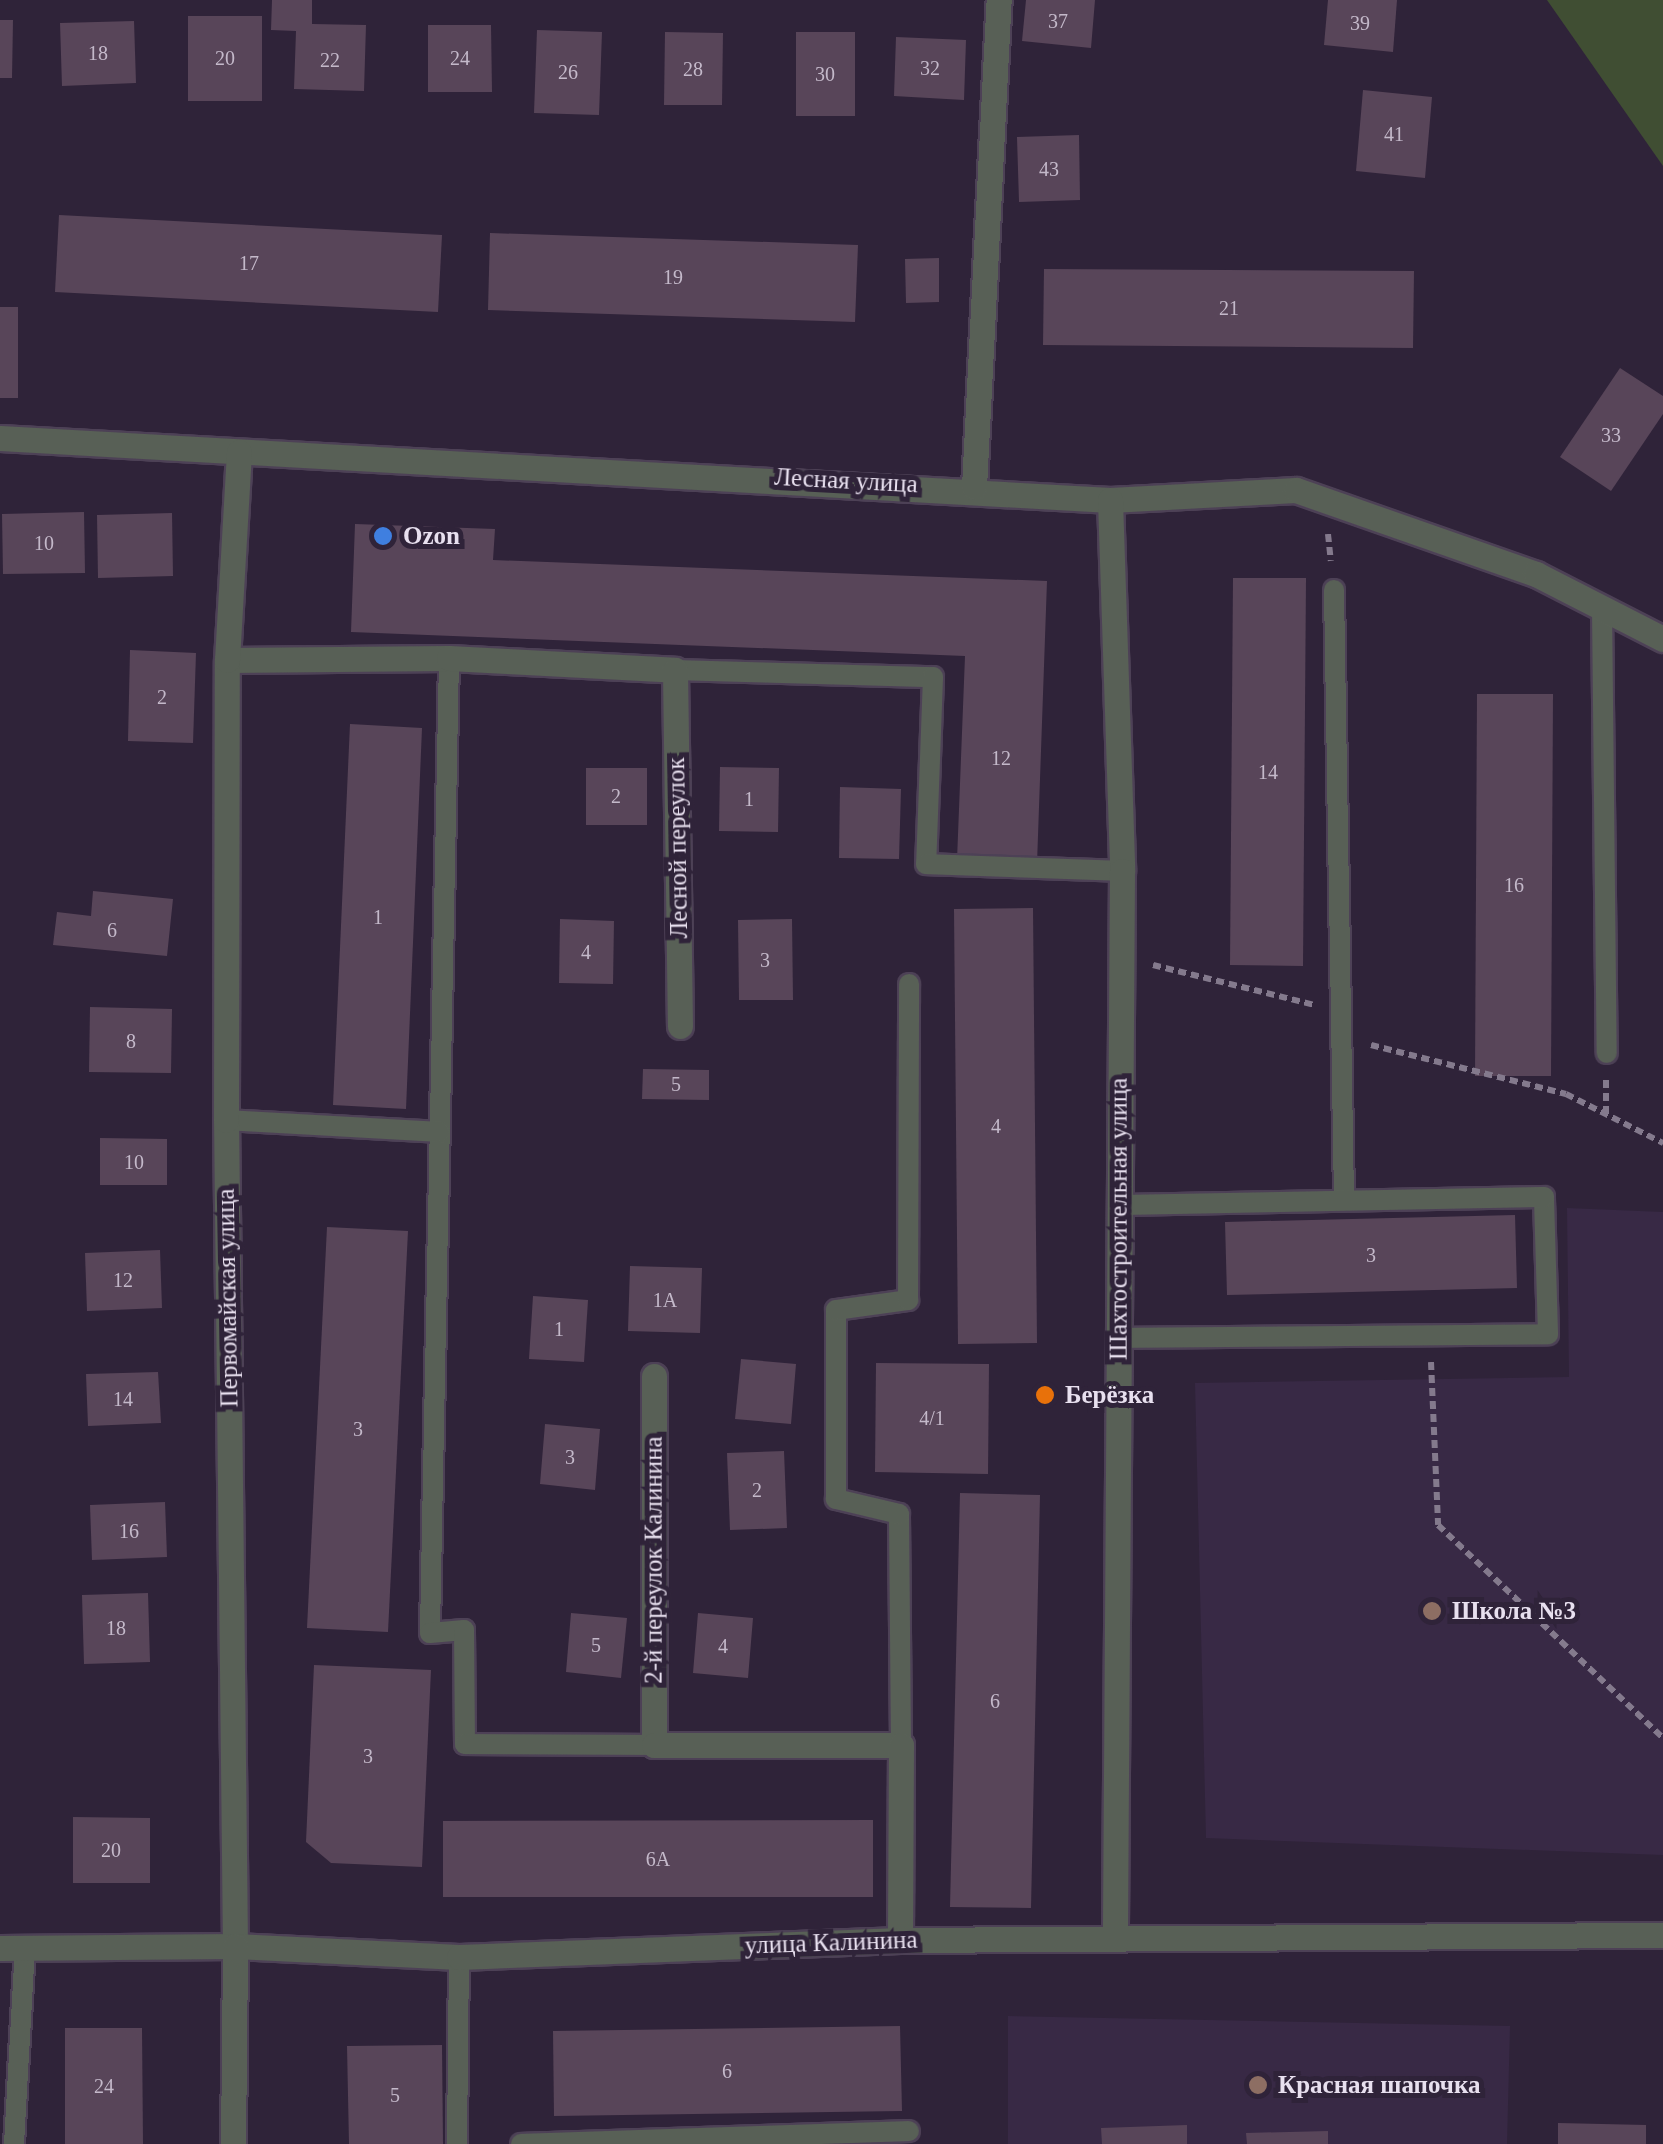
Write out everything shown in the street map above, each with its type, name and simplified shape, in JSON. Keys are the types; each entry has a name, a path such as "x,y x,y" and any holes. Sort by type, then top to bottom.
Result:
{"street":[{"path":"974,487 999,0"},
{"name":"Лесная улица","path":"0,438 974,487 1110,500 1296,490 1536,574 1663,639"},
{"name":"Первомайская улица","path":"233,2144 227,660 239,452"},
{"name":"Шахтостроительная улица","path":"1110,500 1122,871 1114,1938"},
{"path":"227,660 450,658 675,670"},
{"name":"Лесной переулок","path":"675,670 680,1026"},
{"name":"2-й переулок Калинина","path":"654,1376 654,1744"},
{"path":"654,1744 901,1745 900,1940"},
{"name":"улица Калинина","path":"13,1948 235,1946 459,1957 900,1940 1663,1935"}],"lane":[{"path":"1334,590 1346,1012 1344,1200"},
{"path":"1602,607 1607,1054"},
{"path":"450,658 430,1632 464,1630 465,1744 654,1744"},
{"path":"675,670 934,677 926,864 1122,871"},
{"path":"901,1745 899,1514 836,1499 836,1310 908,1300 909,984"},
{"path":"226,1120 440,1132"},
{"path":"1118,1338 1548,1334 1544,1197 1119,1205"},
{"path":"13,1948 6,2122 14,2144"},
{"path":"456,2144 459,1957"},
{"path":"521,2144 909,2131"}],"path":[{"path":"1323,498 1334,590"},
{"path":"1122,958 1346,1012"},
{"path":"1346,1039 1566,1094 1663,1142"},
{"path":"1433,1380 1438,1525 1663,1738"}],"shaded area":[{"name":"Школа №3","path":"1567,1208 1663,1212 1663,1855 1206,1838 1195,1383 1569,1377"},
{"name":"Красная шапочка","path":"1008,2016 1510,2026 1507,2144 1008,2144"}],"green space":[{"path":"1547,0 1663,0 1663,166"}],"building":[{"path":"272,0 312,0 312,24 366,25 364,91 294,89 296,31 271,30"},
{"path":"1026,0 1095,0 1091,48 1022,41"},
{"path":"1328,0 1397,0 1393,52 1324,45"},
{"path":"188,16 262,16 262,101 188,101"},
{"path":"0,20 13,20 12,78 0,78"},
{"path":"134,21 136,83 62,86 60,23"},
{"path":"428,25 491,25 492,92 428,92"},
{"path":"537,30 602,32 599,115 534,113"},
{"path":"665,32 723,33 722,105 664,105"},
{"path":"796,32 855,32 855,116 796,116"},
{"path":"896,37 966,40 964,100 894,96"},
{"path":"1363,90 1432,97 1425,178 1356,171"},
{"path":"1079,135 1080,200 1019,202 1017,137"},
{"path":"59,215 442,235 438,312 55,292"},
{"path":"490,233 858,245 855,322 488,310"},
{"path":"939,258 939,302 906,303 905,259"},
{"path":"1044,269 1414,271 1413,348 1043,345"},
{"path":"0,307 18,307 18,398 0,398"},
{"path":"1620,368 1663,396 1663,414 1611,491 1560,457"},
{"path":"84,512 85,573 3,574 2,514"},
{"path":"172,513 173,576 98,578 97,515"},
{"path":"355,524 495,529 493,560 1047,581 1037,864 957,860 965,656 351,632"},
{"path":"1233,578 1306,578 1303,966 1230,965"},
{"path":"130,650 196,653 193,743 128,741"},
{"path":"1477,694 1553,694 1551,1076 1475,1076"},
{"path":"350,724 422,728 406,1109 333,1105"},
{"path":"720,767 779,768 778,832 719,831"},
{"path":"586,768 647,768 647,825 586,825"},
{"path":"840,787 901,789 899,859 839,858"},
{"path":"93,891 173,899 167,956 53,945 57,912 91,916"},
{"path":"1033,908 1037,1343 958,1344 954,909"},
{"path":"560,919 614,921 613,984 559,983"},
{"path":"792,919 793,1000 739,1000 738,920"},
{"path":"90,1007 172,1009 171,1073 89,1072"},
{"path":"643,1069 709,1070 709,1100 642,1099"},
{"path":"100,1138 167,1139 167,1185 100,1185"},
{"path":"1515,1215 1517,1288 1227,1295 1225,1222"},
{"path":"327,1227 408,1231 388,1632 307,1628"},
{"path":"160,1250 162,1308 87,1311 85,1253"},
{"path":"630,1266 702,1268 700,1333 628,1331"},
{"path":"533,1296 588,1300 584,1362 529,1359"},
{"path":"741,1359 796,1364 791,1424 735,1419"},
{"path":"876,1363 989,1364 988,1474 875,1472"},
{"path":"158,1372 161,1423 88,1426 86,1374"},
{"path":"545,1424 600,1429 595,1490 540,1484"},
{"path":"784,1451 787,1528 730,1530 727,1453"},
{"path":"960,1493 1040,1495 1031,1908 950,1907"},
{"path":"165,1502 167,1557 92,1560 90,1505"},
{"path":"148,1593 150,1662 84,1664 82,1595"},
{"path":"571,1613 627,1618 621,1678 566,1672"},
{"path":"698,1613 753,1618 748,1678 693,1673"},
{"path":"314,1665 431,1670 422,1867 331,1863 306,1842"},
{"path":"73,1817 150,1818 150,1883 73,1883"},
{"path":"873,1820 873,1897 443,1897 443,1821"},
{"path":"900,2026 902,2111 554,2116 553,2031"},
{"path":"65,2028 142,2028 143,2144 65,2144"},
{"path":"442,2045 443,2144 349,2144 347,2046"},
{"path":"1558,2123 1646,2125 1646,2144 1558,2144"},
{"path":"1187,2125 1187,2144 1102,2144 1101,2128"},
{"path":"1328,2131 1328,2144 1247,2144 1246,2133"}],"place":[{"name":"Ozon","path":"383,536"},
{"name":"Берёзка","path":"1045,1395"},
{"name":"Школа №3","path":"1432,1611"},
{"name":"Красная шапочка","path":"1258,2085"}]}
